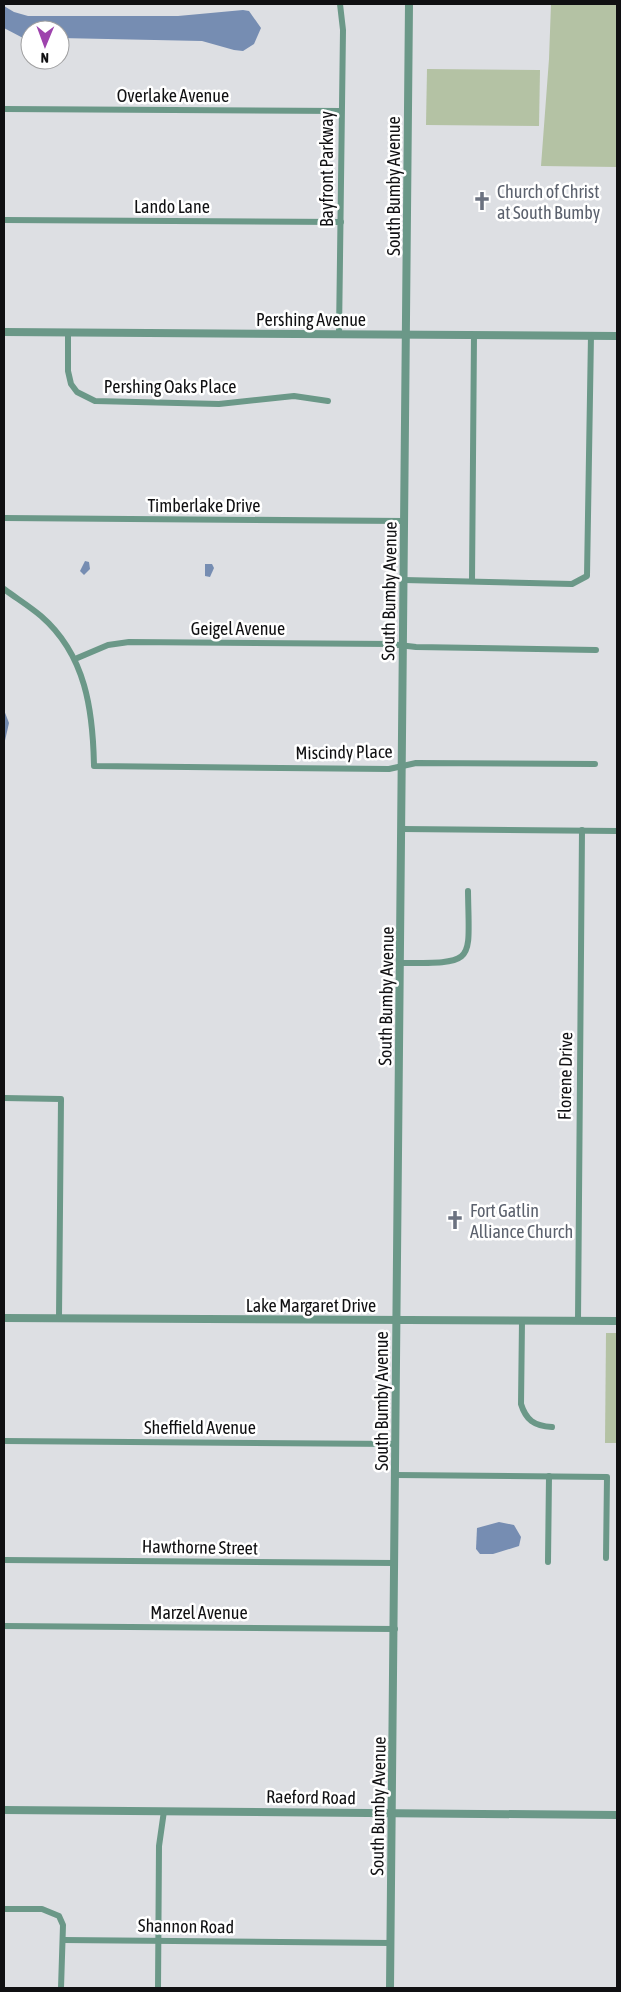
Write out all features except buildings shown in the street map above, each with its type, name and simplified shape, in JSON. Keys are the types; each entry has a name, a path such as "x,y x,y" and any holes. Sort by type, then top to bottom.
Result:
{"street":[{"name":"Bayfront Parkway","path":"339,334 343,30 340,4"},
{"name":"South Bumby Avenue","path":"390,1988 395,1628 409,4"},
{"name":"Overlake Avenue","path":"4,109 341,111"},
{"name":"Lando Lane","path":"4,220 341,222"},
{"name":"Pershing Avenue","path":"4,332 617,336"},
{"name":"Pershing Oaks Place","path":"68,332 68,372 71,384 77,392 96,401 219,404 294,396 328,401"},
{"path":"472,581 474,335"},
{"path":"404,580 572,584 583,580 589,572 591,335"},
{"name":"Timberlake Drive","path":"4,518 404,521"},
{"path":"4,589 42,617 75,659"},
{"name":"Geigel Avenue","path":"75,659 108,646 129,642 596,650"},
{"name":"Miscindy Place","path":"75,659 91,711 94,766 389,769 416,763 595,764"},
{"path":"402,829 617,831"},
{"name":"Florene Drive","path":"578,1321 582,830"},
{"path":"401,963 448,963 463,957 468,949 469,941 468,891"},
{"path":"4,1098 61,1099 59,1318"},
{"name":"Lake Margaret Drive","path":"4,1318 617,1321"},
{"path":"522,1321 521,1404 524,1415 531,1422 540,1426 552,1426"},
{"name":"Sheffield Avenue","path":"4,1441 396,1444"},
{"path":"396,1475 607,1477 606,1558"},
{"path":"548,1562 549,1476"},
{"name":"Hawthorne Street","path":"4,1560 395,1563"},
{"name":"Marzel Avenue","path":"4,1626 395,1628"},
{"name":"Raeford Road","path":"4,1810 617,1815"},
{"path":"158,1988 159,1846 164,1811"},
{"path":"4,1909 42,1909 59,1916 63,1924 61,1988"},
{"name":"Shannon Road","path":"63,1940 391,1943"}],"green space":[{"path":"551,4 617,4 617,167 541,166"},
{"path":"427,69 540,70 539,126 426,125"},
{"path":"606,1333 617,1333 617,1443 605,1443"}],"water":[{"path":"4,6 14,12 28,16 178,16 243,10 249,11 261,28 254,44 243,51 202,41 70,38 70,20 20,20 20,36 4,28"},
{"path":"85,561 89,562 90,569 84,575 80,571"},
{"path":"205,564 212,564 214,568 210,577 205,576"},
{"path":"4,710 9,723 4,745"},
{"path":"499,1522 514,1525 521,1537 519,1546 493,1554 480,1554 476,1549 477,1528"}],"place":[{"name":"Church of Christ at South Bumby","path":"482,201"},
{"name":"Fort Gatlin Alliance Church","path":"455,1220"}]}
